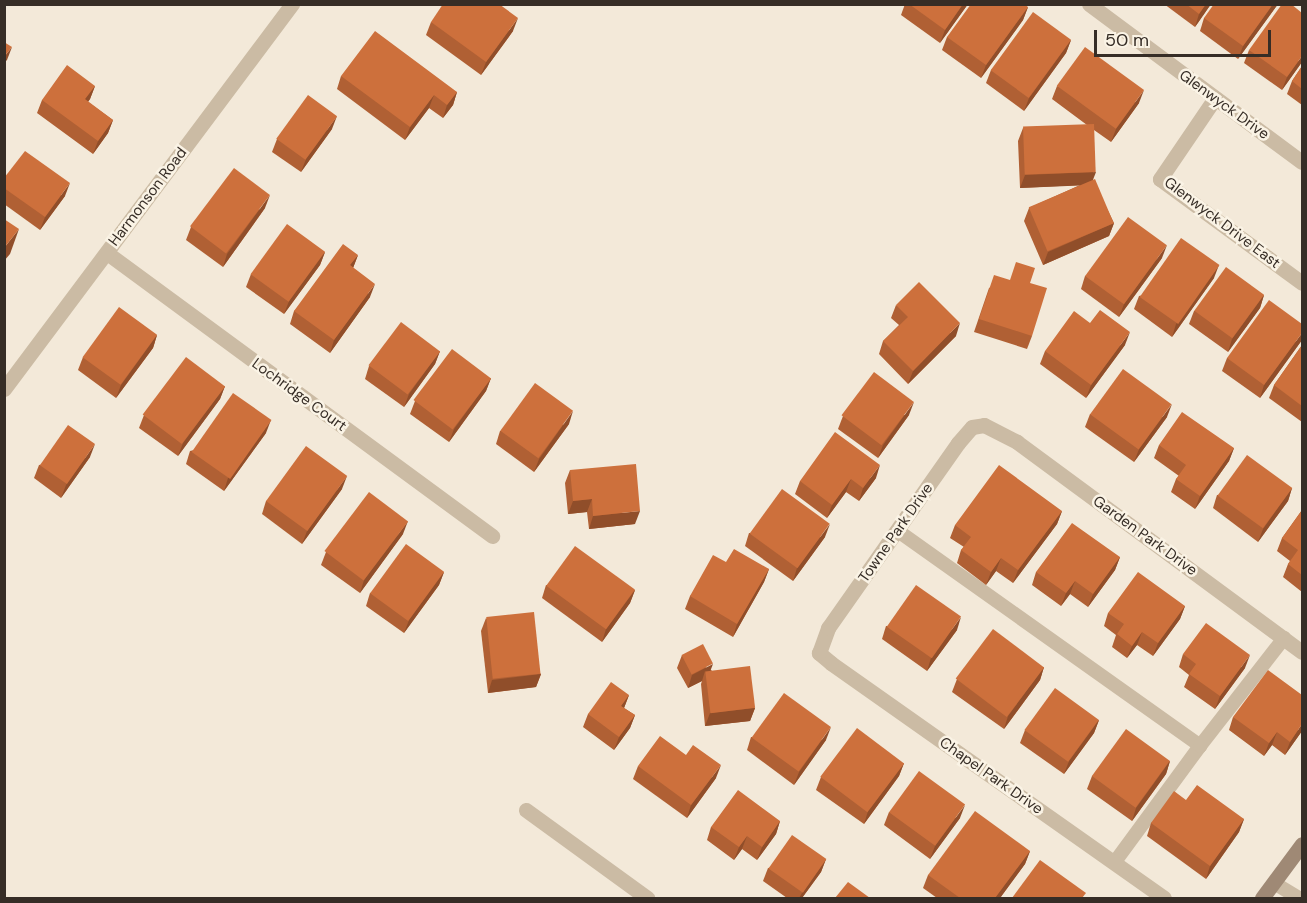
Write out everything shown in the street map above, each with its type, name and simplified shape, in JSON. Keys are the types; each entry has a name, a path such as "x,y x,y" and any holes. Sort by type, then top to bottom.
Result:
{"main road":[{"path":"1262,898 1302,844"}],"street":[{"name":"Harmonson Road","path":"4,389 292,4"},
{"name":"Glenwyck Drive","path":"1089,4 1302,162"},
{"name":"Glenwyck Drive East","path":"1215,98 1160,178 1302,283"},
{"name":"Lochridge Court","path":"107,253 492,537"},
{"name":"Towne Park Drive","path":"819,653 828,628 958,443 972,428 984,425"},
{"name":"Garden Park Drive","path":"984,425 1017,442 1302,652"},
{"name":"Chapel Park Drive","path":"819,653 1164,898"},
{"path":"526,810 647,898"}],"lane":[{"path":"898,531 1200,746"},
{"path":"1114,863 1200,746 1284,638"},
{"path":"1274,883 1299,898"}],"building":[{"path":"443,4 499,4 518,18 486,62 431,22"},
{"path":"909,4 963,4 945,30"},
{"path":"971,4 1024,4 1028,7 986,65 947,37"},
{"path":"1186,4 1206,4 1199,14"},
{"path":"1214,4 1273,4 1243,46 1204,18"},
{"path":"1282,4 1291,4 1302,13 1302,56 1287,77 1249,50"},
{"path":"1033,12 1071,40 1029,98 991,70"},
{"path":"375,31 457,92 447,105 434,95 410,127 341,76"},
{"path":"4,42 12,47 4,57"},
{"path":"1085,47 1144,90 1116,129 1057,86"},
{"path":"67,65 95,86 85,99 113,120 98,141 42,100"},
{"path":"1302,66 1302,89 1292,81"},
{"path":"308,95 337,116 305,160 276,139"},
{"path":"1094,124 1096,172 1025,174 1023,126"},
{"path":"25,151 70,183 45,217 4,188 4,178"},
{"path":"234,168 270,195 226,253 190,226"},
{"path":"1095,179 1114,223 1047,251 1029,207"},
{"path":"1128,217 1167,245 1124,304 1085,276"},
{"path":"4,219 19,229 4,248"},
{"path":"287,224 325,252 289,302 251,274"},
{"path":"1181,238 1220,265 1178,324 1140,297"},
{"path":"343,244 358,255 350,265 375,284 334,340 294,311"},
{"path":"1016,262 1035,268 1030,283 1047,288 1032,336 979,319 994,275 1010,280"},
{"path":"1226,267 1264,295 1232,338 1194,311"},
{"path":"919,282 960,323 913,371 883,341 908,317 896,305"},
{"path":"1269,300 1302,324 1302,333 1264,385 1227,358"},
{"path":"119,307 157,335 121,385 83,357"},
{"path":"1100,310 1130,332 1091,385 1045,351 1074,311 1090,323"},
{"path":"401,322 440,351 408,395 369,365"},
{"path":"1302,345 1302,406 1274,385"},
{"path":"452,349 491,378 453,430 413,400"},
{"path":"186,357 225,386 182,444 143,415"},
{"path":"1123,369 1172,404 1139,450 1090,414"},
{"path":"874,372 914,402 881,445 842,415"},
{"path":"535,383 573,411 538,458 500,431"},
{"path":"233,393 272,420 230,479 192,452"},
{"path":"1182,412 1234,448 1200,496 1176,479 1186,465 1159,445"},
{"path":"68,425 95,444 67,484 40,465"},
{"path":"835,432 880,465 863,488 851,479 832,505 800,481"},
{"path":"306,446 347,476 307,531 266,501"},
{"path":"1247,455 1292,488 1263,528 1218,495"},
{"path":"636,464 640,511 593,516 592,499 573,501 570,470"},
{"path":"999,465 1062,511 1018,570 1001,558 991,572 961,550 971,537 955,525"},
{"path":"782,489 830,524 797,568 750,533"},
{"path":"369,492 408,521 364,581 324,551"},
{"path":"1302,510 1302,575 1288,564 1298,550 1282,538"},
{"path":"1072,523 1120,557 1093,594 1075,581 1066,593 1036,572"},
{"path":"406,544 444,572 408,621 370,593"},
{"path":"575,546 635,589 606,629 546,586"},
{"path":"734,549 769,569 737,624 690,596 713,555 726,562"},
{"path":"1138,572 1185,606 1158,643 1142,632 1132,646 1117,634 1124,624 1108,613"},
{"path":"916,585 961,617 932,658 887,627"},
{"path":"534,612 540,674 493,679 486,617"},
{"path":"1206,623 1250,655 1220,696 1189,674 1196,664 1183,654"},
{"path":"993,629 1044,668 1007,717 956,679"},
{"path":"703,644 713,664 692,674 682,655"},
{"path":"750,666 755,708 710,713 705,671"},
{"path":"1268,670 1302,695 1302,724 1290,742 1277,732 1269,743 1233,717"},
{"path":"611,682 629,695 621,706 635,715 619,737 588,714"},
{"path":"1055,688 1099,720 1068,762 1024,730"},
{"path":"784,693 831,727 799,772 752,737"},
{"path":"857,728 904,764 867,812 820,777"},
{"path":"1126,729 1170,761 1136,808 1092,776"},
{"path":"660,736 686,755 693,745 721,765 691,805 638,766"},
{"path":"919,771 965,805 935,846 889,812"},
{"path":"1197,785 1244,819 1210,866 1151,823 1174,791 1186,800"},
{"path":"738,790 780,821 762,847 747,836 739,847 711,827"},
{"path":"975,811 1030,851 995,898 960,898 928,875"},
{"path":"792,835 826,859 803,893 768,869"},
{"path":"1040,860 1086,893 1082,898 1012,898"},
{"path":"848,882 870,898 835,898"}]}
